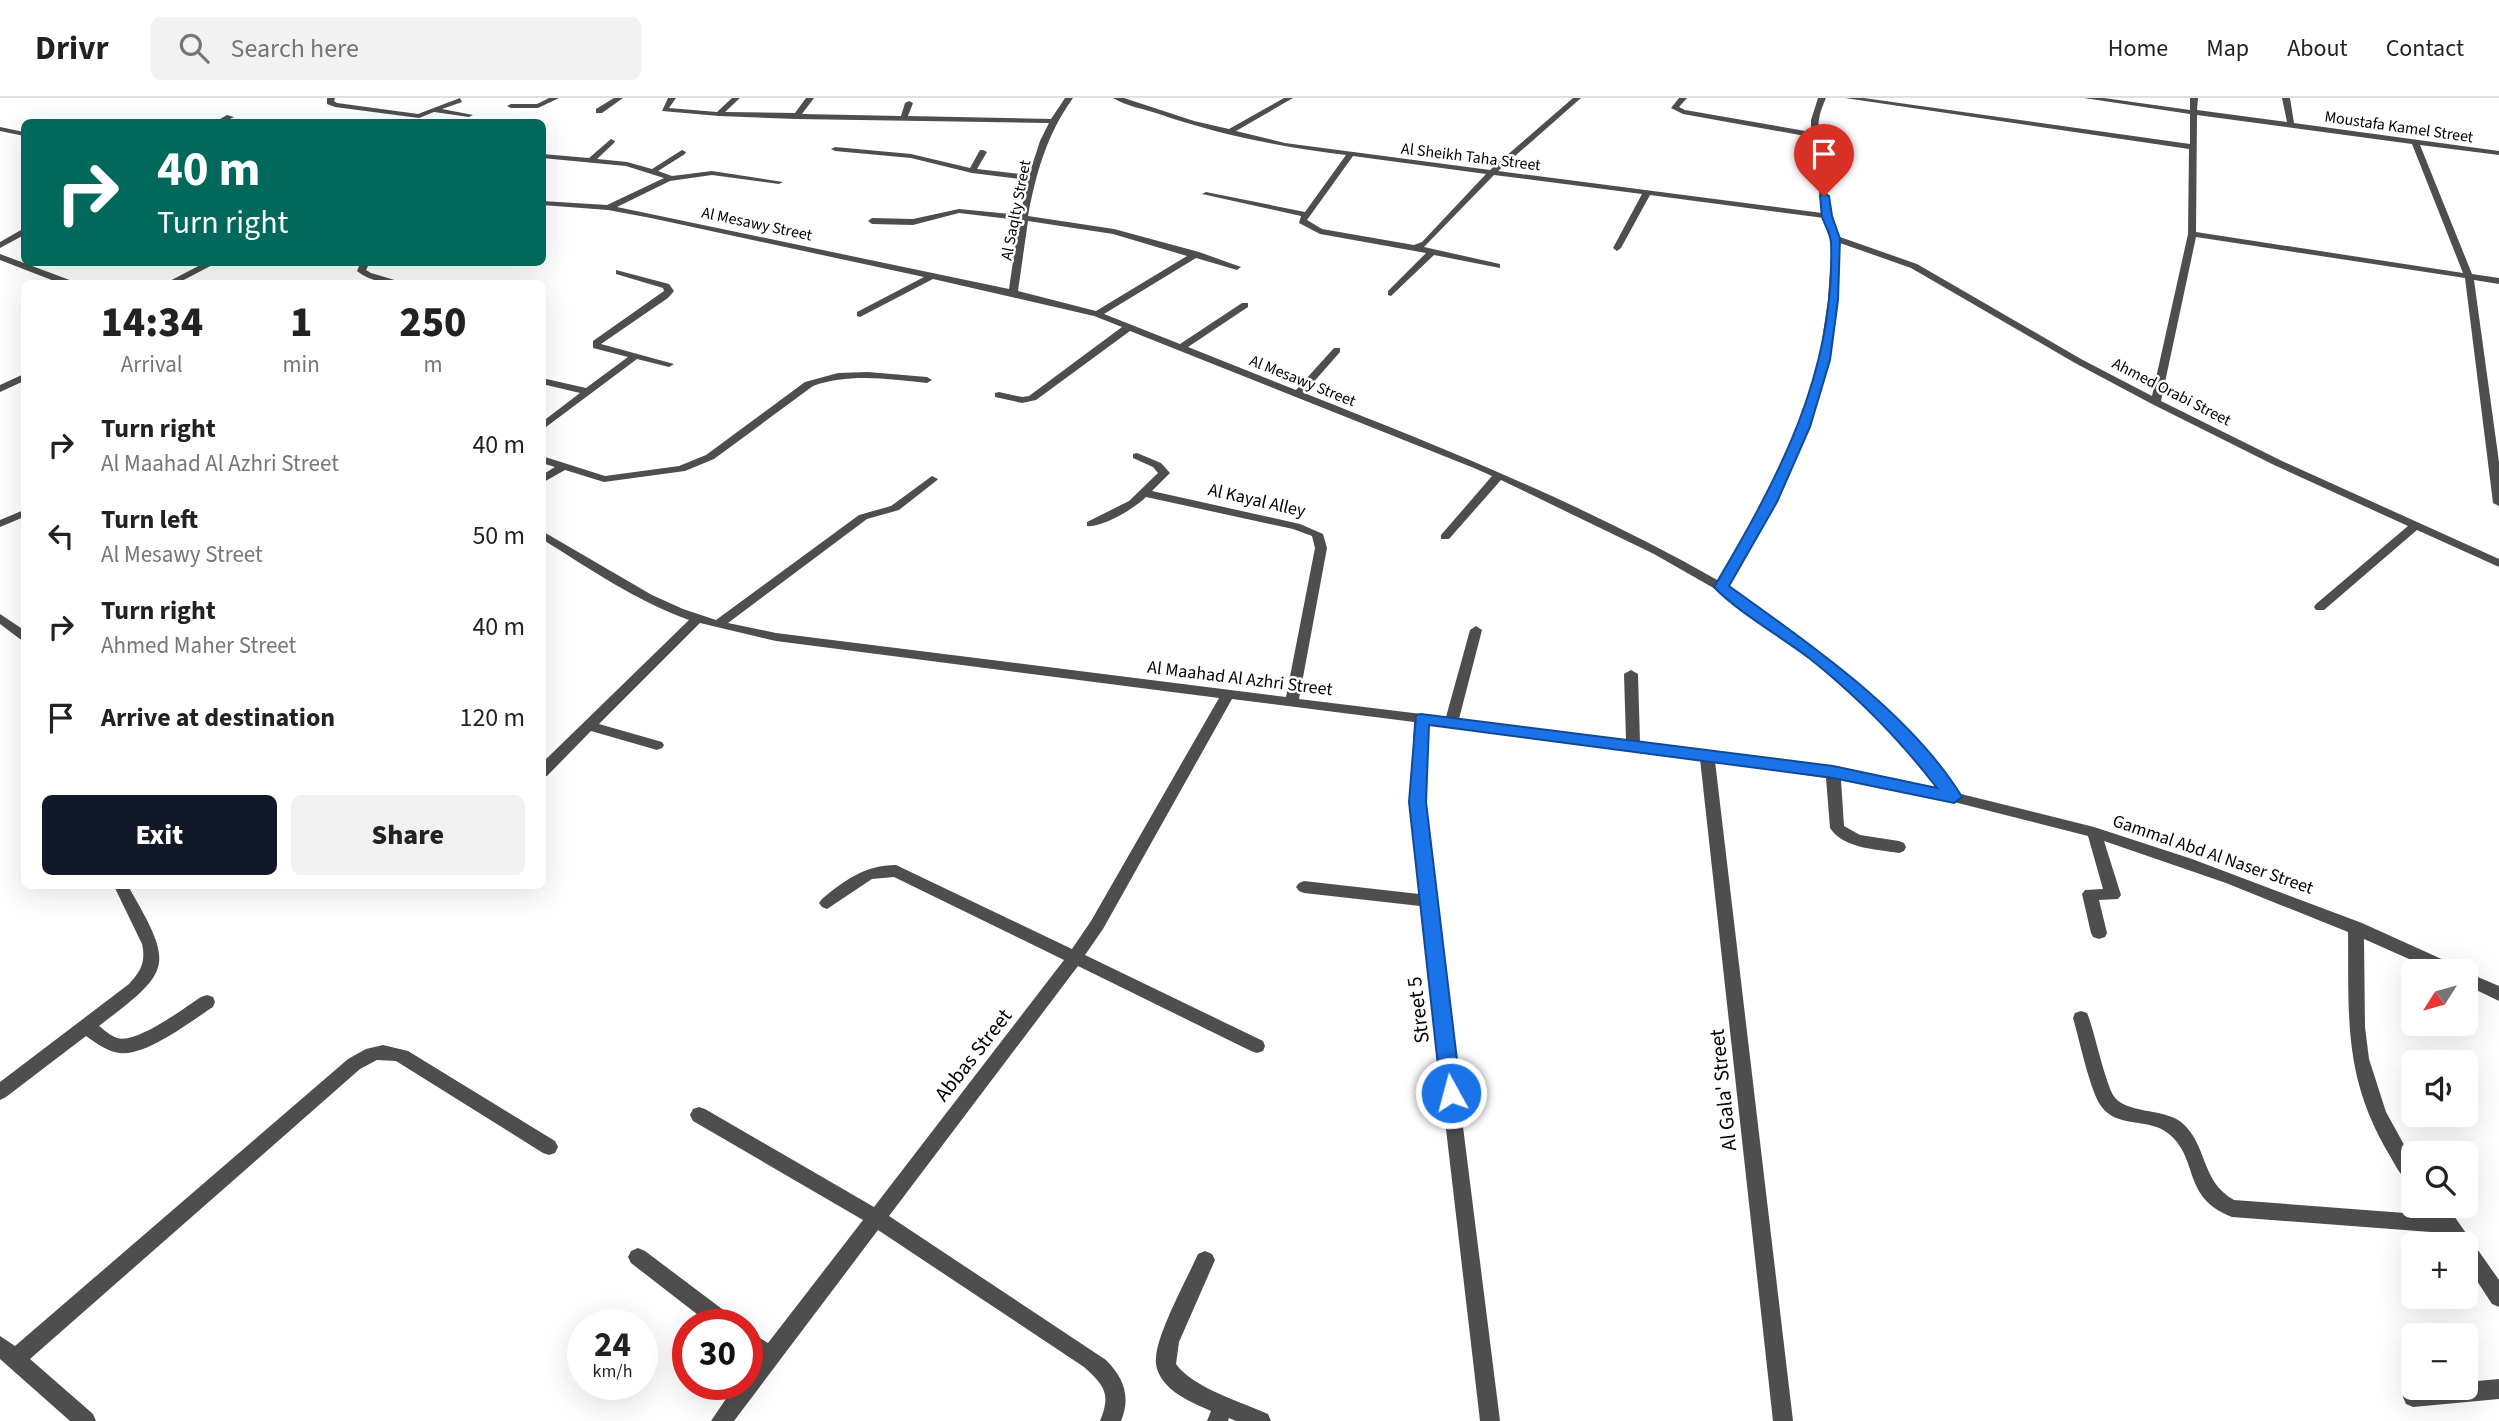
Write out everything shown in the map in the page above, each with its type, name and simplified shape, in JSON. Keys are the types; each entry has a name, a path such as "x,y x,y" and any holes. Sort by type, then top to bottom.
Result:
{"street":[{"path":"331,98 330,102 343,107 413,116 436,111 459,100"},
{"path":"511,106 538,106 555,98"},
{"path":"599,111 619,98"},
{"path":"672,98 666,109 668,110 719,114 1054,121"},
{"path":"719,114 736,98"},
{"path":"796,117 810,98"},
{"name":"Al Saqlty Street","path":"1013,292 1032,178 1054,121 1069,98"},
{"name":"Al Sheikh Taha Street","path":"1117,98 1228,133 1285,145 1827,216"},
{"path":"1228,133 1289,98"},
{"path":"1415,248 1425,244 1491,173 1577,98"},
{"path":"1684,98 1675,108 1683,112 1815,135"},
{"path":"1721,587 1771,502 1804,427 1824,360 1833,300 1836,239 1827,216 1815,135 1815,121 1822,98"},
{"path":"1849,98 2194,148"},
{"name":"Moustafa Kamel Street","path":"2088,98 2499,153"},
{"path":"2156,402 2192,234 2194,98"},
{"path":"2286,98 2291,125"},
{"path":"903,119 909,103"},
{"path":"436,111 469,115"},
{"path":"226,119 230,117"},
{"path":"0,130 21,134"},
{"path":"592,159 611,141"},
{"path":"2415,142 2469,277 2494,430 2499,503"},
{"path":"835,149 911,156 972,170 1032,178"},
{"path":"655,170 682,152"},
{"path":"972,170 983,152"},
{"path":"1351,154 1304,214 1302,221 1311,228 1497,266"},
{"path":"546,156 592,159 655,170 668,175 668,179"},
{"path":"608,208 668,179 712,173 779,182"},
{"path":"1617,248 1647,193"},
{"path":"1206,194 1304,214"},
{"name":"Al Mesawy Street","path":"546,202 608,208 930,277 1013,292 1097,314 1499,475 1597,520 1721,587 1816,656 1862,696 1909,740 1954,797"},
{"path":"872,222 913,222 959,211 1025,218 1114,232 1237,267"},
{"path":"0,245 21,234"},
{"path":"2192,234 2499,281"},
{"name":"Ahmed Orabi Street","path":"1836,239 1914,266 2156,402 2415,526 2499,563"},
{"path":"1391,293 1432,252"},
{"path":"1097,314 1196,254"},
{"path":"0,257 21,265"},
{"path":"24,266 61,280"},
{"path":"176,280 206,266"},
{"path":"364,266 361,271 388,280"},
{"path":"619,272 666,286 669,291 595,345 669,364"},
{"path":"860,314 930,277"},
{"path":"1181,347 1245,305"},
{"path":"999,396 1022,400 1032,398 1130,326"},
{"path":"1297,394 1337,350"},
{"path":"546,424 635,356"},
{"path":"546,459 604,479 681,470 710,457 809,384 855,374 927,380"},
{"path":"0,389 21,378"},
{"path":"546,382 588,392"},
{"path":"1091,524 1133,503 1164,473 1157,465 1137,456"},
{"path":"546,477 564,466"},
{"path":"1445,537 1499,475"},
{"path":"717,625 863,517 895,508 932,479"},
{"name":"Al Kayal Alley","path":"1144,493 1296,526 1317,534 1321,548 1292,702"},
{"path":"0,524 21,514"},
{"path":"2320,607 2415,526"},
{"name":"Al Maahad Al Azhri Street","path":"546,536 647,597 697,619 776,637 1833,772 1954,797"},
{"path":"0,618 21,633"},
{"path":"546,768 697,619"},
{"path":"1451,722 1476,630"},
{"path":"1630,674 1633,745"},
{"name":"Abbas Street","path":"721,1421 1075,958 1097,925 1228,694"},
{"name":"Street 5","path":"1421,719 1418,802 1427,901 1490,1421"},
{"path":"589,726 657,745"},
{"name":"Al Gala' Street","path":"1707,755 1783,1421"},
{"path":"1833,772 1837,828 1855,839 1899,847"},
{"name":"Gammal Abd Al Naser Street","path":"1954,797 2094,832 2221,874 2356,927 2425,959"},
{"path":"2094,832 2113,895 2090,894 2099,933"},
{"path":"827,903 858,877 870,871 896,871 1257,1046"},
{"path":"1304,887 1427,901"},
{"path":"0,1092 135,989 148,974 153,958 149,941 123,889"},
{"path":"2356,927 2358,1043 2371,1098 2401,1159"},
{"path":"2478,984 2499,994"},
{"path":"87,1027 116,1045 123,1046 144,1039 206,1002"},
{"path":"2081,1018 2106,1099 2113,1110 2162,1120 2174,1126 2183,1135 2207,1190 2217,1202 2232,1208 2450,1225"},
{"path":"86,1421 8,1353 354,1064 371,1053 389,1051 402,1056 549,1147"},
{"path":"699,1115 876,1219 1105,1371 1117,1390 1117,1408 1110,1421"},
{"path":"2444,1218 2455,1232"},
{"path":"638,1257 706,1309"},
{"path":"1205,1261 1169,1341 1167,1368 1175,1380 1221,1413 1262,1421"},
{"path":"2478,1266 2499,1297"},
{"path":"763,1351 771,1357"},
{"path":"2478,1391 2499,1389"}],"route":[{"path":"1451,1093 1427,901 1418,802 1421,719 1833,772 1954,797 1909,740 1862,696 1816,656 1721,587 1771,502 1804,427 1824,360 1833,300 1836,239 1827,216 1824,196"}]}
